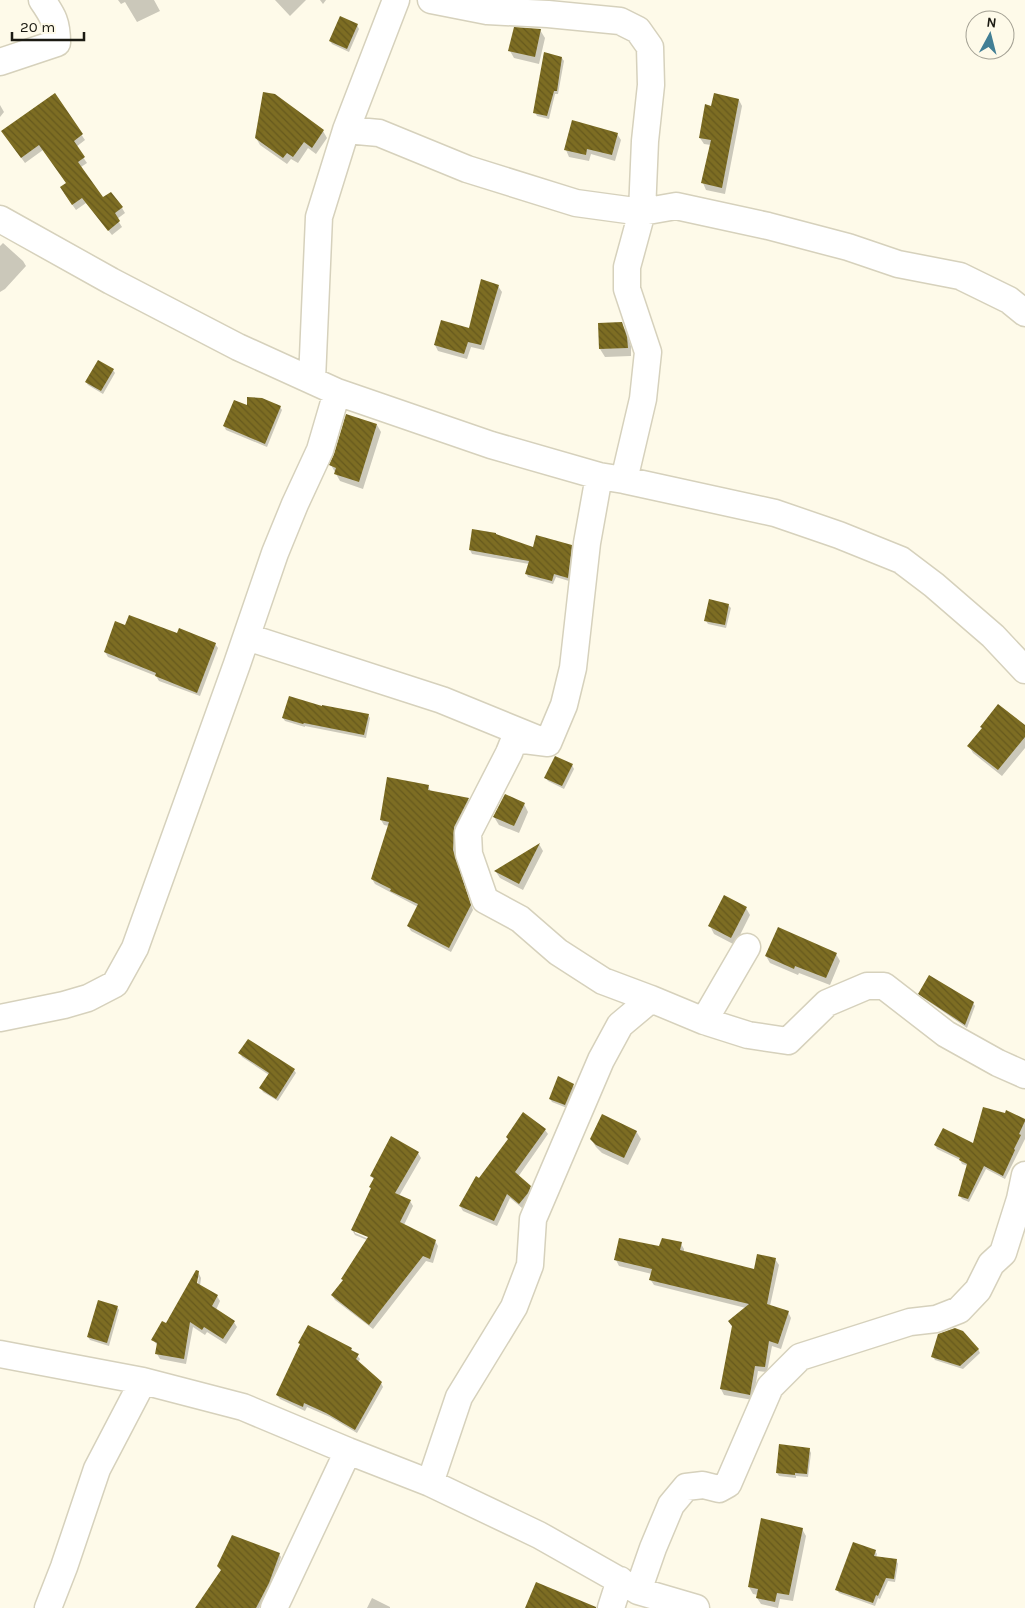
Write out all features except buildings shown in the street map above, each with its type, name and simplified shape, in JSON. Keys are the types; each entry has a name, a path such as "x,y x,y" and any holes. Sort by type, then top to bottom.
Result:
{"street":[{"path":"0,62 57,43 54,18 42,0"},
{"path":"312,380 319,217 346,130 396,0"},
{"path":"431,0 487,11 548,14 620,22 638,30 650,47 651,85 645,141 642,212 627,266 627,289 648,352 642,399 624,480"},
{"path":"346,130 379,133 467,169 576,203 642,212 676,206 768,226 848,247 898,264 960,276 1009,300 1025,313"},
{"path":"0,219 111,281 238,348 337,392 491,445 599,476 774,513 839,534 901,560 934,585 993,636 1025,670"},
{"path":"0,1018 64,1005 88,998 115,984 135,948 275,554 295,504 320,450 337,392"},
{"path":"548,743 564,705 573,668 587,543 599,476"},
{"path":"247,637 442,700 548,743"},
{"path":"548,743 524,740 513,743 468,833 469,854 485,900 520,919 558,952 604,981 704,1021 748,1035 788,1041 827,1003 866,986 884,986 946,1034 998,1063 1025,1075"},
{"path":"704,1021 747,947"},
{"path":"430,1483 459,1397 514,1307 530,1264 533,1218 601,1060 620,1025 651,999"},
{"path":"611,1608 629,1586 653,1548 670,1505 686,1487 703,1485 719,1489 728,1484 770,1387 800,1357 910,1322 936,1319 959,1310 978,1290 991,1264 1003,1253 1020,1199 1025,1175"},
{"path":"0,1354 143,1382 242,1407 430,1483 540,1535 629,1586 696,1608"},
{"path":"48,1608 97,1468 143,1382"},
{"path":"274,1608 348,1451"}]}
